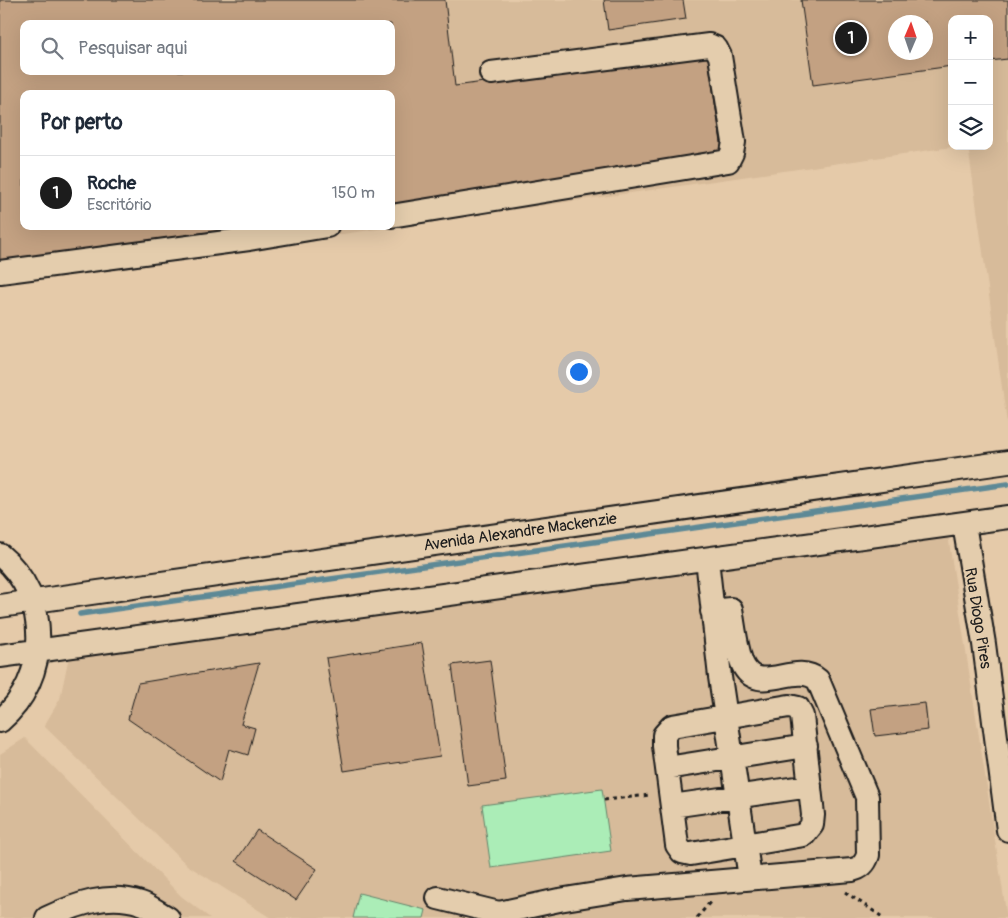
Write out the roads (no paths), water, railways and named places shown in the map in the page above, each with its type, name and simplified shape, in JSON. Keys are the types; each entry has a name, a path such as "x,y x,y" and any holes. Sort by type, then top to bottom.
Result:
{"street":[{"path":"395,215 728,161 732,153 734,142 720,56 716,48 710,45 491,73"},
{"path":"0,272 249,239 303,230"},
{"name":"Avenida Alexandre Mackenzie","path":"0,606 1008,462"},
{"path":"0,656 1008,517"},
{"name":"Rua Diogo Pires","path":"964,524 984,644 1008,830"},
{"path":"0,555 20,577 33,601 39,625 39,651 31,679 16,705 0,721"},
{"path":"707,559 726,717 750,878"},
{"path":"438,898 500,914 559,900 626,889 860,868 868,855 866,797 818,680 812,674 800,673 764,679 754,678 742,662 731,609 712,611"},
{"path":"789,706 798,708 802,716 806,746 813,815 812,825 804,835 691,854 682,852 677,845 664,800 667,768 664,734 672,726 789,706"},
{"path":"667,768 806,746"},
{"path":"664,800 738,797 810,786"},
{"path":"46,918 92,900 119,897 142,903 168,918"}],"waterway":[{"path":"80,614 1008,484"}],"place":[{"name":"Roche","path":"851,38"}]}
